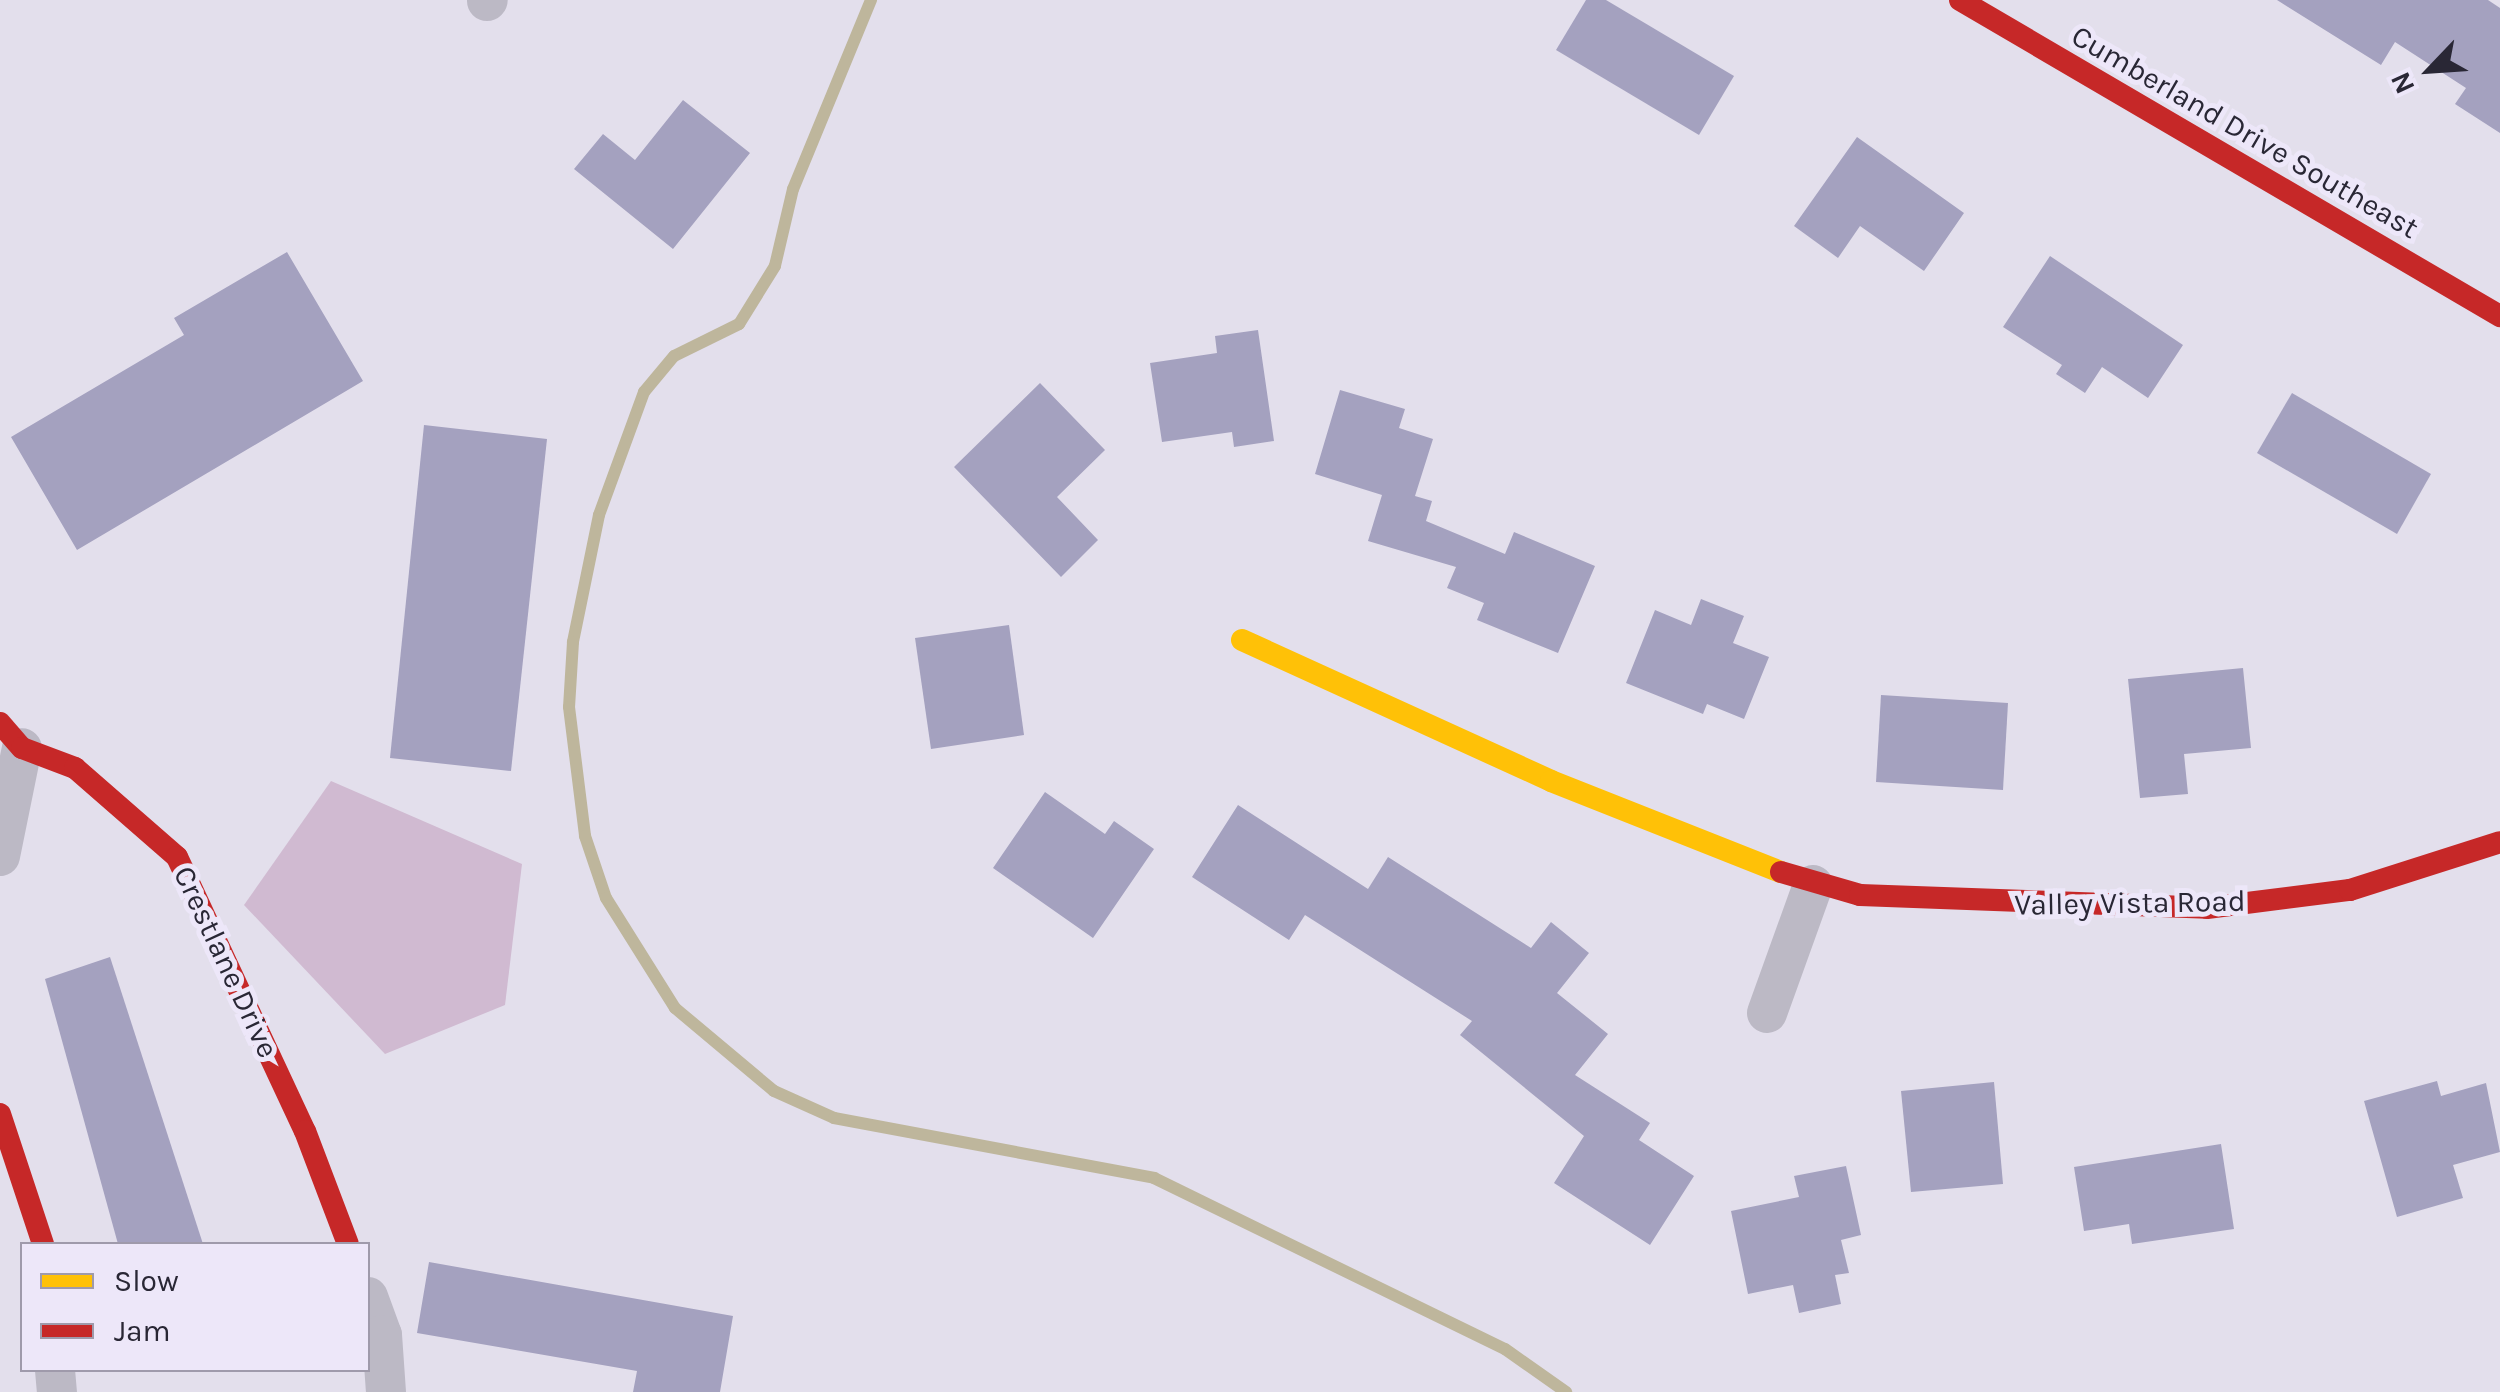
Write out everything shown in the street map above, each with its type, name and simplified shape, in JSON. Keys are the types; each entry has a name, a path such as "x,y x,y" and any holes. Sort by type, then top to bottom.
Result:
{"street":[{"name":"Cumberland Drive Southeast","path":"1960,0 2500,316"},
{"name":"Valley Vista Road","path":"1242,640 1551,781 1814,885 1984,905 2207,908 2350,890 2500,842"},
{"name":"Crestlane Drive","path":"0,856 11,736 75,768 177,857 305,1131 347,1242"},
{"path":"1768,1012 1814,885"},
{"path":"0,1114 34,1199 42,1242"},
{"path":"370,1303 382,1335 386,1392"}],"shaded area":[{"path":"331,781 522,864 505,1005 385,1054 244,905"}],"building":[{"path":"1586,0 1606,0 1734,76 1699,135 1556,50"},
{"path":"2277,0 2488,0 2500,8 2500,133 2455,104 2466,88 2395,42 2381,65"},
{"path":"683,100 750,153 673,249 574,169 603,134 635,160"},
{"path":"1857,137 1964,213 1924,271 1860,226 1838,258 1794,226"},
{"path":"287,252 363,381 77,550 11,437 184,335 174,318"},
{"path":"2050,256 2183,345 2148,398 2102,367 2085,393 2056,374 2062,365 2003,327"},
{"path":"1258,330 1274,441 1234,447 1232,432 1162,442 1150,363 1217,353 1215,336"},
{"path":"1040,383 1105,450 1057,497 1098,540 1061,577 954,467"},
{"path":"1340,390 1405,409 1399,428 1433,439 1415,496 1432,501 1426,521 1505,554 1514,532 1595,566 1558,653 1477,620 1484,603 1447,588 1456,567 1368,541 1382,495 1315,474"},
{"path":"2292,393 2431,474 2397,534 2257,453"},
{"path":"424,425 547,439 511,771 390,758"},
{"path":"1701,599 1744,616 1733,643 1769,657 1744,719 1707,704 1703,714 1626,683 1655,610 1691,625"},
{"path":"1009,625 1024,735 931,749 915,638"},
{"path":"2243,668 2251,748 2184,754 2188,794 2140,798 2128,679"},
{"path":"1881,695 2008,703 2003,790 1876,782"},
{"path":"1045,792 1105,834 1114,821 1154,849 1093,938 993,868"},
{"path":"1238,805 1368,889 1388,857 1531,948 1551,922 1589,953 1557,993 1608,1034 1575,1075 1650,1123 1639,1140 1694,1176 1650,1245 1554,1183 1584,1136 1460,1035 1472,1021 1305,915 1289,940 1192,877"},
{"path":"110,957 202,1242 117,1242 45,979"},
{"path":"2437,1081 2441,1096 2486,1083 2500,1152 2453,1165 2463,1198 2397,1217 2364,1101"},
{"path":"1994,1082 2003,1184 1911,1192 1901,1091"},
{"path":"2221,1144 2234,1229 2132,1244 2129,1224 2084,1231 2074,1167"},
{"path":"1846,1166 1861,1235 1841,1240 1849,1273 1835,1275 1841,1304 1799,1313 1793,1285 1748,1294 1731,1211 1799,1197 1794,1176"},
{"path":"429,1262 733,1316 720,1392 633,1392 637,1371 417,1333"}],"waterway":[{"path":"871,0 793,189 775,266 739,324 674,356 644,392 599,515 573,642 569,707 585,836 606,898 675,1008 774,1091 834,1118 1154,1178 1505,1349 1566,1392"}],"traffic: slow":[{"path":"1242,640 1551,781 1781,872"}],"traffic: jam":[{"path":"1960,0 2500,316"},
{"path":"0,723 22,748 75,768 177,857 305,1131 347,1242"},
{"path":"1781,872 1860,895 2207,908 2350,890 2500,842"},
{"path":"0,1114 42,1242"}]}
